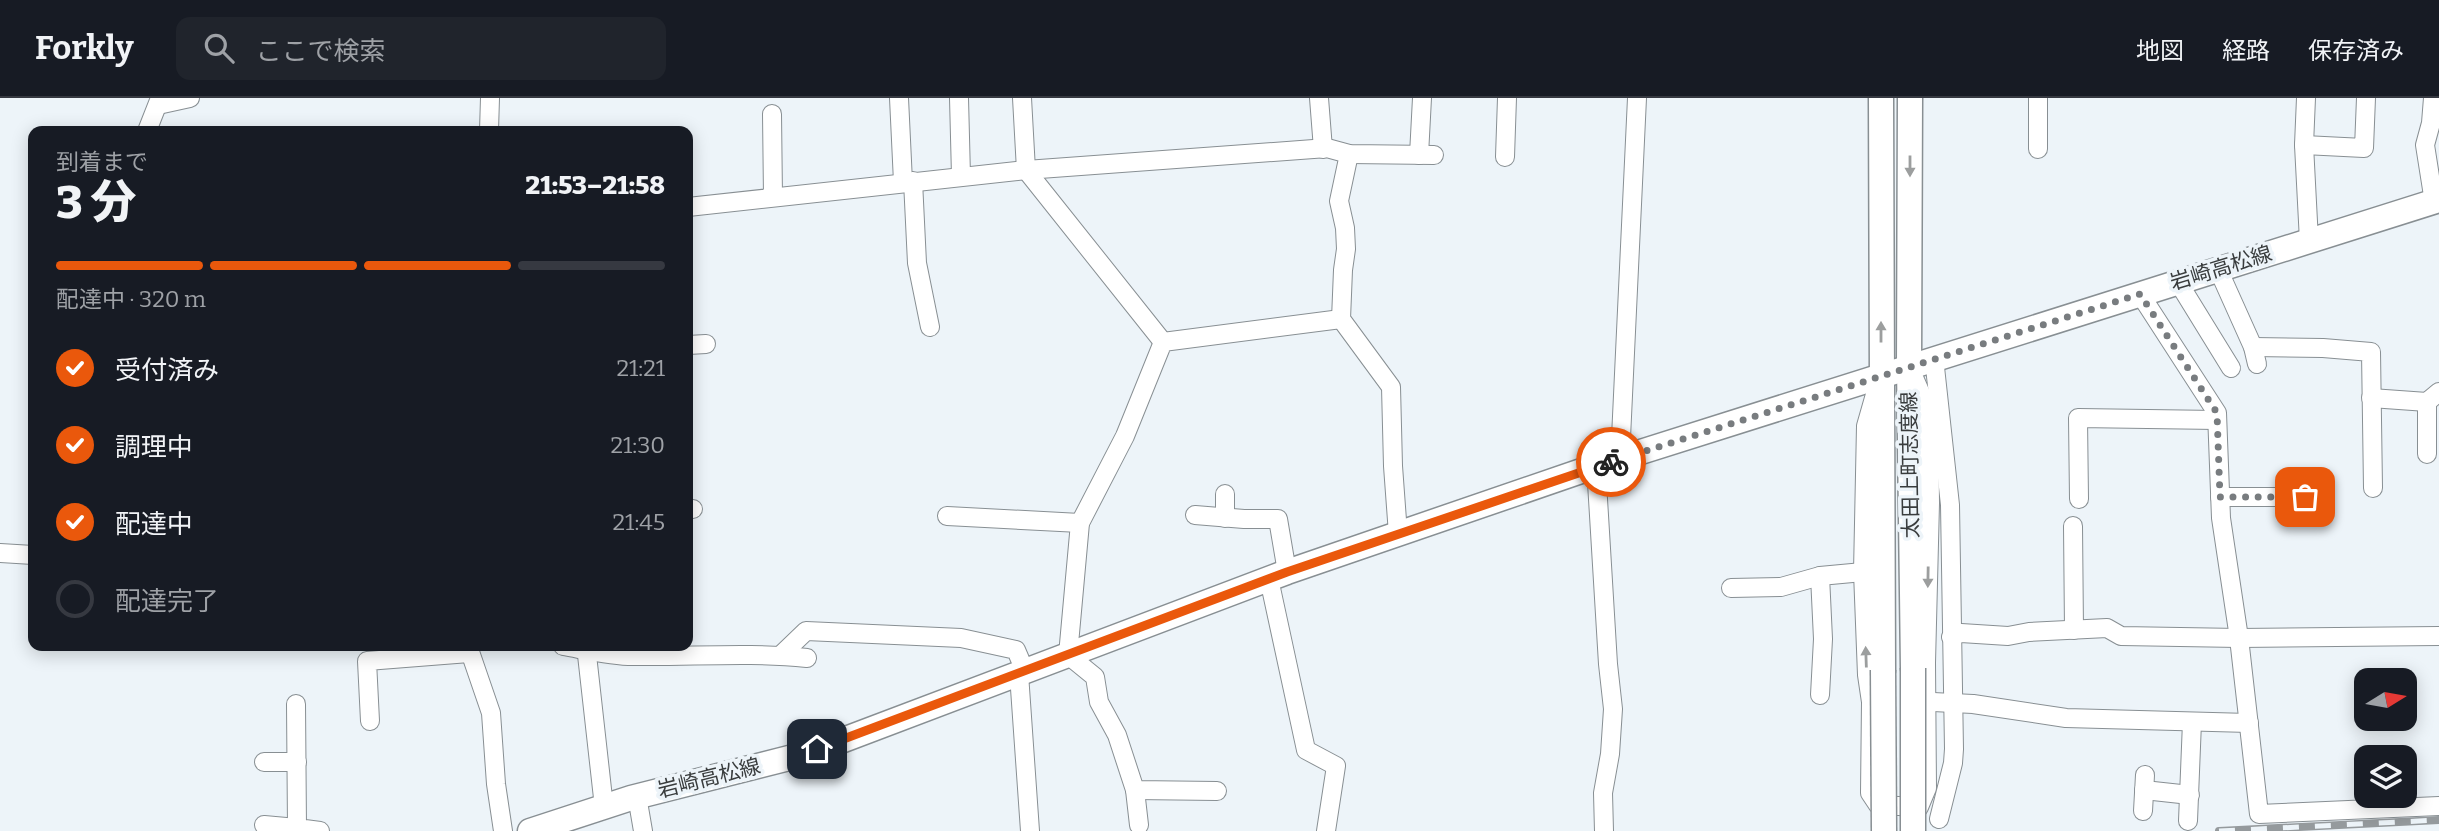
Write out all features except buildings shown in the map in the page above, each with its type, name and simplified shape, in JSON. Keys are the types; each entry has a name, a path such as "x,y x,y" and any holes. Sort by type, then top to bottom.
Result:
{"main road":[{"name":"太田上町志度線","path":"1881,98 1884,831"},
{"name":"太田上町志度線","path":"1910,98 1913,831"},
{"name":"岩崎高松線","path":"530,831 637,796 797,756 1278,575 1398,534 1909,366 2437,201"}],"street":[{"path":"149,126 159,101 190,98"},
{"path":"489,126 490,98"},
{"path":"899,98 917,263 930,327"},
{"path":"959,98 961,176"},
{"path":"1023,98 1026,170 1163,342"},
{"path":"1319,98 1322,149"},
{"path":"693,206 1026,170 1322,149 1349,154 1426,155 1422,98"},
{"path":"1505,156 1507,98"},
{"path":"1604,831 1603,793 1610,754 1613,709 1608,664 1608,463 1637,98"},
{"path":"2038,98 2038,149"},
{"path":"2306,98 2304,145 2309,241"},
{"path":"2304,145 2364,148 2366,98"},
{"path":"2433,98 2431,123 2425,145 2437,201"},
{"path":"772,114 773,197"},
{"path":"1349,154 1339,201 1346,249 1341,319 1391,387 1398,534"},
{"path":"2218,270 2255,356 2323,348 2371,352 2373,488"},
{"path":"2178,282 2231,368"},
{"path":"2140,294 2217,413 2221,519 2239,638 2259,814 2439,806"},
{"path":"1163,342 1341,319"},
{"path":"1139,825 1135,790 1117,735 1099,702 1095,677 1068,655 1080,523 1125,436 1163,342"},
{"path":"693,345 706,344"},
{"path":"1934,358 1950,505 1953,702 1953,763 1938,819"},
{"path":"1881,376 1866,426 1863,572 1867,676 1874,702 1870,793 1878,806 1919,807 1927,788 1929,412 1909,366"},
{"path":"2371,398 2433,397 2427,454"},
{"path":"2079,499 2078,418 2217,420"},
{"path":"1225,494 1225,518"},
{"path":"2220,497 2305,497"},
{"path":"947,516 1080,523"},
{"path":"1195,516 1278,519 1278,575 1306,750 1336,766 1326,831"},
{"path":"2073,526 2074,630"},
{"path":"0,553 28,555"},
{"path":"1731,588 1781,587 1820,576 1863,572"},
{"path":"1820,576 1823,639 1820,695"},
{"path":"1951,637 1961,633 2008,636 2029,632 2107,628 2121,636 2439,636"},
{"path":"781,655 806,631 961,638 1016,650 1022,673 1030,831"},
{"path":"370,721 367,661 460,651"},
{"path":"469,651 491,713 496,784 503,831"},
{"path":"586,651 604,807"},
{"path":"602,651 630,656 781,655 807,658"},
{"path":"1933,702 1953,702 2066,718 2249,723"},
{"path":"296,704 297,828"},
{"path":"2188,821 2192,722"},
{"path":"264,762 297,762"},
{"path":"2143,811 2145,783 2190,794"},
{"path":"1135,790 1217,791"},
{"path":"637,796 643,831"},
{"path":"264,825 320,831"}],"railway":[{"path":"2219,831 2439,820"}],"way so far":[{"path":"1611,462 2140,294 2217,413 2220,497 2305,497"}],"route":[{"path":"817,749 1287,572 1611,462"}]}
